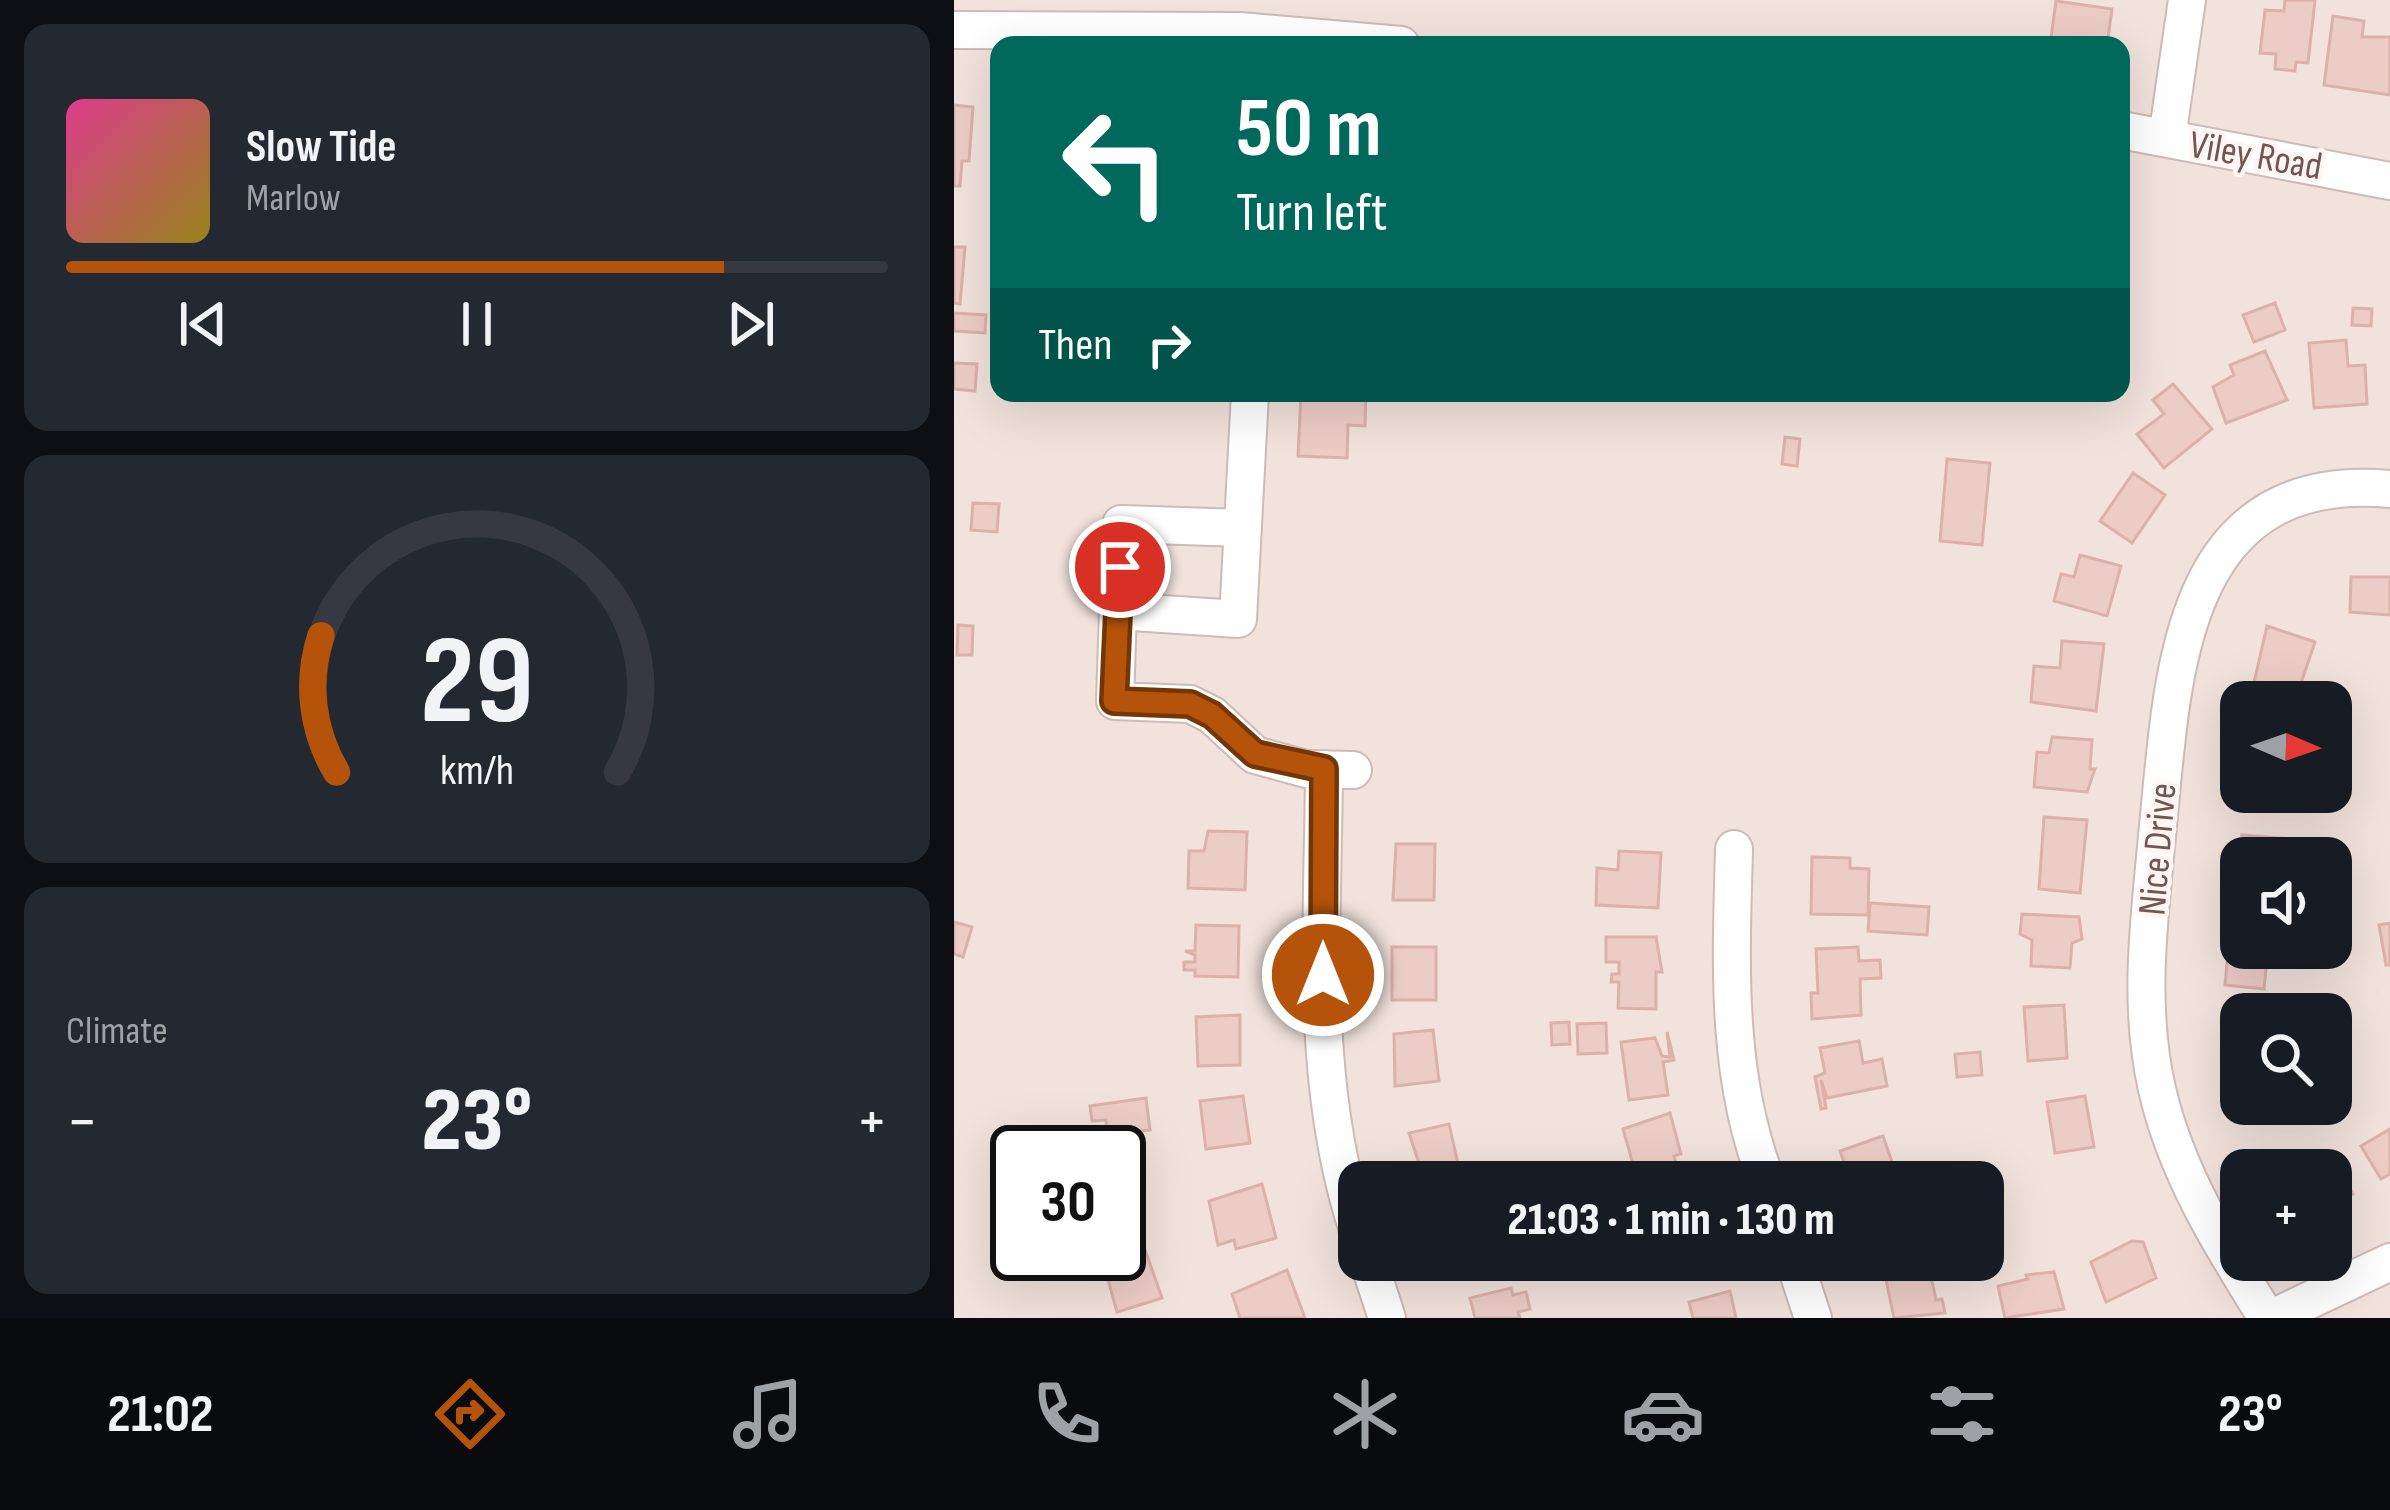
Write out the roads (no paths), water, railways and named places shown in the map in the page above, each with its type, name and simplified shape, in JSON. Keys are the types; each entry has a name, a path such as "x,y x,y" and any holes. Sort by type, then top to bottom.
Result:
{"street":[{"path":"2167,138 2187,0"},
{"path":"954,30 1113,36"},
{"name":"Viley Road","path":"2130,132 2390,181"},
{"path":"1118,610 1238,619 1250,402"},
{"name":"Nice Drive","path":"2269,1318 2206,1218 2156,1087 2145,966 2170,702 2195,601 2212,567 2242,530 2275,506 2302,496 2332,489 2390,489"},
{"path":"1243,528 1121,524 1114,701 1190,704 1212,715 1255,754 1338,770 1323,1058 1338,1162"},
{"path":"1734,849 1730,1000 1748,1120 1761,1161"},
{"path":"2269,1318 2390,1262"},
{"path":"1374,1281 1387,1318"},
{"path":"1801,1281 1814,1318"}]}
